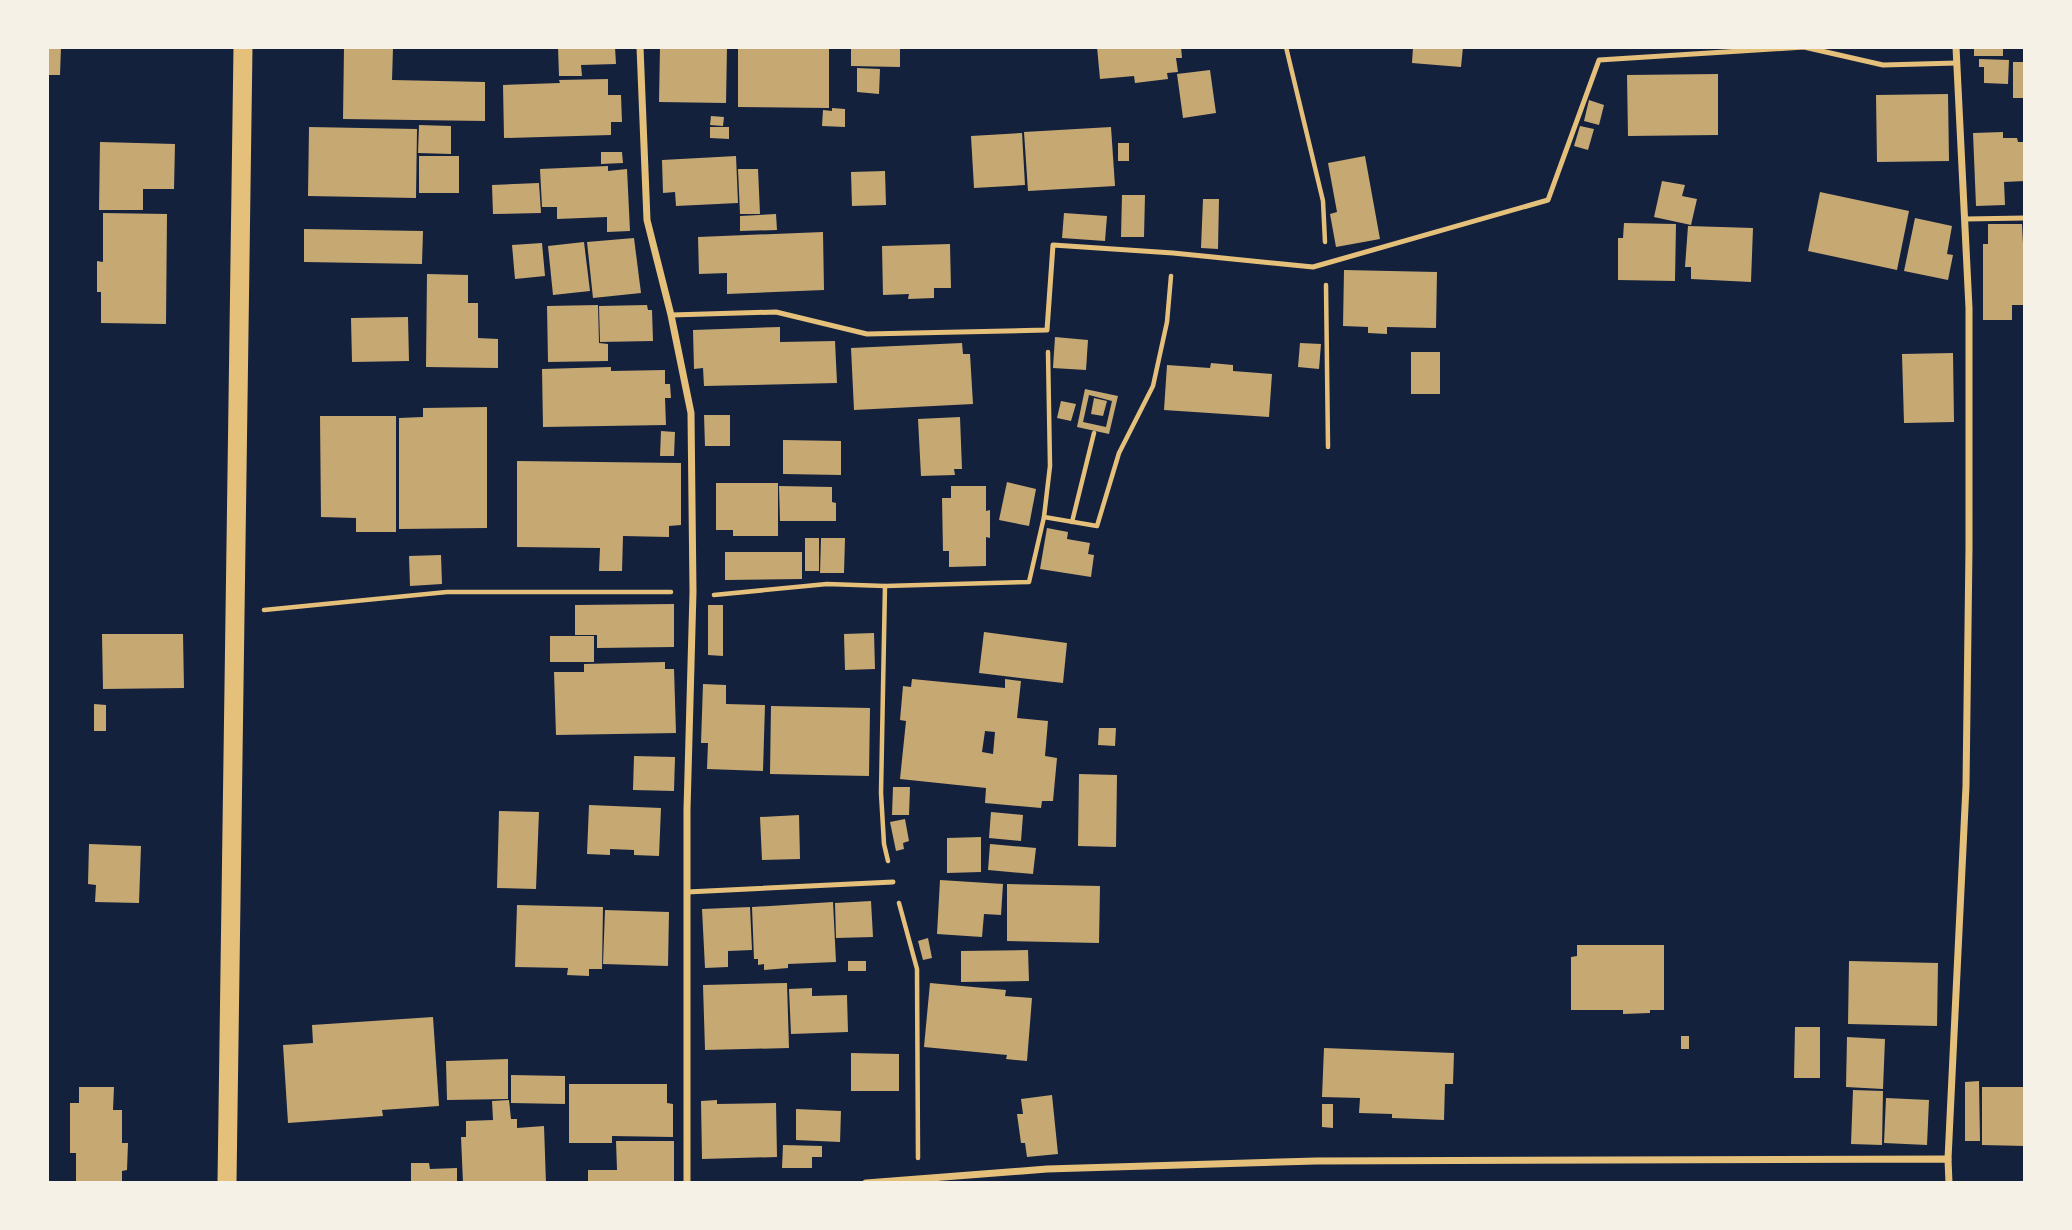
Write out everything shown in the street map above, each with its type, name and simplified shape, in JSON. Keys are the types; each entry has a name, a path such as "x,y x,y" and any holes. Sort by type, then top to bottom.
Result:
{"highway":[{"path":"227,1183 243,47"}],"street":[{"path":"640,47 648,220 691,413 693,595 687,810 687,1183"},
{"path":"1949,1183 1966,786 1969,308 1956,47"},
{"path":"866,1183 1047,1169 1316,1161 1948,1159"}],"lane":[{"path":"671,315 776,312 867,334 1047,330 1053,245 1173,253 1313,267 1548,200 1599,60 1804,47 1883,65 1957,63"},
{"path":"1966,219 2025,218"},
{"path":"687,892 893,882"}],"path":[{"path":"1286,47 1323,201 1328,447"},
{"path":"1044,517 1097,526 1119,453 1153,386 1167,321 1173,253"},
{"path":"235,613 447,592 693,595 827,584 885,586 1029,582 1044,517 1050,466 1047,330"},
{"path":"1073,522 1094,433"},
{"path":"885,586 881,793 884,844 916,969 918,1178"}],"building":[{"path":"47,47 61,47 60,75 47,75"},
{"path":"344,47 393,48 392,80 485,82 485,121 343,119"},
{"path":"558,47 615,47 616,64 581,65 582,76 559,76"},
{"path":"660,47 727,47 726,103 659,102"},
{"path":"851,47 900,47 900,67 851,66"},
{"path":"1097,47 1181,47 1182,58 1176,58 1178,72 1167,73 1168,79 1135,83 1134,76 1100,79"},
{"path":"1413,47 1463,47 1461,67 1412,63"},
{"path":"1974,47 2003,47 2003,56 1974,56"},
{"path":"738,48 829,49 829,108 738,107"},
{"path":"1979,59 2009,60 2008,84 1984,83 1984,67 1979,67"},
{"path":"2013,62 2025,62 2025,98 2013,98"},
{"path":"857,68 880,69 879,94 857,92"},
{"path":"1210,70 1216,113 1183,118 1177,74"},
{"path":"1718,74 1718,135 1628,136 1627,75"},
{"path":"608,79 608,95 621,95 622,122 611,122 611,135 504,138 503,85"},
{"path":"1948,94 1949,161 1877,162 1876,95"},
{"path":"1589,100 1604,105 1599,125 1584,121"},
{"path":"832,108 845,109 845,127 822,126 823,110 832,111"},
{"path":"711,116 724,117 723,126 710,125"},
{"path":"419,125 451,126 451,154 418,153"},
{"path":"1580,126 1594,129 1588,150 1574,146"},
{"path":"309,127 417,129 416,198 308,196"},
{"path":"710,127 729,127 729,139 710,138"},
{"path":"1111,127 1115,186 1028,191 1024,132"},
{"path":"2003,132 2003,138 2017,138 2018,142 2025,142 2025,181 2004,182 2005,205 1976,206 1973,133"},
{"path":"1022,133 1025,185 974,188 971,136"},
{"path":"100,142 175,144 174,189 143,189 143,210 99,210"},
{"path":"1118,143 1129,143 1129,161 1118,161"},
{"path":"601,152 622,152 623,163 601,164"},
{"path":"419,156 459,156 459,193 419,193"},
{"path":"736,156 738,203 676,206 675,192 663,193 662,160"},
{"path":"1365,156 1380,239 1336,247 1330,214 1337,212 1328,163"},
{"path":"608,166 608,171 627,169 630,231 607,232 607,217 557,219 557,207 542,207 540,169"},
{"path":"738,169 758,169 760,214 740,214"},
{"path":"885,171 886,205 852,206 851,172"},
{"path":"1662,181 1685,185 1682,196 1697,199 1691,225 1654,217"},
{"path":"539,183 541,213 493,214 492,185"},
{"path":"1820,192 1909,211 1897,270 1808,251"},
{"path":"1122,195 1145,195 1144,237 1121,237"},
{"path":"1203,199 1219,199 1218,249 1201,248"},
{"path":"103,213 167,214 166,324 101,323 97,261 103,262"},
{"path":"1064,213 1107,216 1105,241 1062,238"},
{"path":"776,214 777,230 740,231 740,216"},
{"path":"1915,218 1952,226 1947,254 1953,255 1948,280 1904,271"},
{"path":"1624,223 1676,224 1675,281 1618,280 1618,238 1623,238"},
{"path":"1988,224 2022,224 2025,244 2025,305 2012,305 2012,320 1983,320 1983,244 1988,244"},
{"path":"1688,226 1753,228 1751,282 1691,279 1691,267 1685,267"},
{"path":"304,229 423,231 422,264 304,262"},
{"path":"823,232 824,290 727,294 727,273 699,274 698,237"},
{"path":"634,238 641,293 593,298 587,242"},
{"path":"584,242 590,291 553,295 548,246"},
{"path":"542,243 545,276 515,279 512,245"},
{"path":"950,244 951,288 934,288 934,298 908,299 909,294 883,295 882,246"},
{"path":"1344,270 1437,272 1436,328 1387,327 1387,334 1368,333 1368,327 1343,326"},
{"path":"427,274 468,275 468,303 478,303 478,338 498,339 498,368 426,367"},
{"path":"598,305 599,343 608,344 608,361 548,362 547,306"},
{"path":"647,305 648,310 652,310 653,341 600,342 599,306"},
{"path":"408,317 409,361 352,362 351,318"},
{"path":"780,327 780,342 835,341 837,383 704,386 703,368 694,369 693,330"},
{"path":"1055,337 1088,340 1086,370 1053,368"},
{"path":"962,343 963,354 970,354 973,404 854,410 851,348"},
{"path":"1300,343 1321,344 1319,369 1298,367"},
{"path":"1411,352 1440,352 1440,394 1411,394"},
{"path":"1953,353 1954,422 1904,423 1902,354"},
{"path":"1211,363 1233,365 1233,371 1272,374 1269,417 1164,410 1167,365 1210,368"},
{"path":"611,367 611,371 665,370 665,384 670,384 671,398 665,398 666,425 543,427 542,369"},
{"path":"1085,389 1118,396 1109,434 1077,427","holes":["1089,395 1112,401 1106,427 1083,422"]},
{"path":"1094,398 1107,401 1103,416 1091,414"},
{"path":"1061,401 1076,404 1071,421 1057,418"},
{"path":"487,407 487,528 399,529 399,418 423,417 423,408"},
{"path":"704,415 730,415 730,446 705,446"},
{"path":"320,416 396,416 396,532 356,532 356,518 321,517"},
{"path":"960,417 962,469 954,469 955,475 921,476 918,419"},
{"path":"661,431 675,432 674,456 660,456"},
{"path":"783,440 841,441 841,475 783,474"},
{"path":"517,461 681,463 681,525 669,526 669,537 623,536 622,571 599,571 600,548 517,547"},
{"path":"1007,482 1036,489 1029,526 999,520"},
{"path":"716,483 778,483 778,536 733,536 733,530 716,530"},
{"path":"779,486 832,487 832,502 836,503 836,521 780,521"},
{"path":"951,486 986,486 986,511 990,510 990,538 986,537 986,566 949,567 949,551 943,551 942,498 951,498"},
{"path":"1047,528 1068,532 1067,539 1090,543 1088,554 1094,555 1091,577 1040,569"},
{"path":"805,538 819,538 819,571 805,571"},
{"path":"821,538 845,538 844,573 820,573"},
{"path":"725,552 802,552 802,579 725,580"},
{"path":"441,555 442,584 410,586 409,556"},
{"path":"674,604 674,647 597,648 597,635 575,635 575,605"},
{"path":"708,605 723,605 723,656 708,655"},
{"path":"984,632 1067,643 1063,683 979,673"},
{"path":"874,633 875,669 845,670 844,634"},
{"path":"102,634 183,634 184,688 103,689"},
{"path":"550,636 594,636 594,662 550,662"},
{"path":"665,662 665,669 674,669 676,733 556,735 554,672 584,672 584,664"},
{"path":"912,679 1005,688 1005,679 1021,681 1017,718 1048,721 1045,756 1057,758 1053,801 1042,801 1041,808 985,803 986,788 900,779 906,721 900,720 903,686 911,687","holes":["985,731 995,732 993,754 982,752"]},
{"path":"703,684 726,685 726,704 765,705 763,771 707,769 708,743 701,743"},
{"path":"94,704 106,705 106,731 94,731"},
{"path":"771,706 870,708 869,776 770,774"},
{"path":"1099,728 1116,728 1115,746 1098,745"},
{"path":"634,756 675,757 674,791 633,790"},
{"path":"1079,774 1117,775 1116,847 1078,846"},
{"path":"893,787 910,787 909,815 892,815"},
{"path":"589,805 661,808 659,856 634,855 634,850 610,849 610,855 587,854"},
{"path":"499,811 539,812 536,889 497,888"},
{"path":"991,812 1023,815 1021,841 989,838"},
{"path":"799,815 800,859 762,860 760,817"},
{"path":"905,819 909,841 903,843 904,849 896,851 890,822"},
{"path":"981,837 981,872 947,873 947,838"},
{"path":"89,844 141,846 139,903 95,902 96,885 88,884"},
{"path":"990,844 1036,848 1033,874 988,870"},
{"path":"940,880 1003,884 1001,915 984,914 982,937 937,934"},
{"path":"1007,884 1100,886 1099,943 1007,941"},
{"path":"871,901 873,937 836,938 835,903"},
{"path":"833,902 836,962 788,964 788,968 764,970 764,964 758,965 758,959 754,959 752,907"},
{"path":"517,905 603,907 602,969 589,969 589,976 567,975 568,968 515,967"},
{"path":"750,907 752,950 728,951 728,967 705,968 702,909"},
{"path":"605,910 669,912 668,966 603,964"},
{"path":"928,938 932,958 923,960 918,941"},
{"path":"1577,945 1664,945 1664,1010 1623,1014 1623,1010 1571,1010 1571,957 1577,956"},
{"path":"1028,950 1029,981 961,982 961,951"},
{"path":"848,961 866,961 866,971 848,971"},
{"path":"1849,961 1938,963 1937,1026 1848,1024"},
{"path":"787,983 789,1048 705,1050 703,985"},
{"path":"930,983 1006,990 1005,996 1032,998 1027,1061 1006,1059 1007,1055 924,1047"},
{"path":"812,988 812,996 847,995 848,1032 791,1034 789,989"},
{"path":"433,1017 439,1106 382,1110 383,1116 288,1123 283,1045 313,1043 312,1025"},
{"path":"1795,1027 1820,1027 1820,1078 1794,1078"},
{"path":"1681,1036 1689,1036 1689,1049 1681,1049"},
{"path":"1847,1037 1885,1039 1883,1089 1846,1087"},
{"path":"1324,1048 1454,1053 1453,1084 1445,1084 1444,1120 1392,1118 1392,1114 1359,1113 1360,1098 1322,1097"},
{"path":"851,1053 899,1054 899,1091 851,1091"},
{"path":"508,1059 508,1099 447,1100 446,1061"},
{"path":"511,1075 565,1076 565,1104 511,1103"},
{"path":"1979,1081 1980,1141 1965,1141 1965,1082"},
{"path":"569,1084 667,1084 667,1103 673,1104 673,1137 612,1136 612,1143 569,1143"},
{"path":"79,1087 114,1087 113,1110 122,1110 122,1143 128,1143 127,1170 122,1171 122,1183 76,1182 76,1153 70,1153 70,1103 79,1103"},
{"path":"1982,1087 2025,1087 2025,1146 1982,1145"},
{"path":"1853,1090 1883,1091 1882,1145 1851,1144"},
{"path":"1052,1095 1058,1154 1027,1157 1025,1143 1021,1143 1017,1114 1023,1114 1021,1099"},
{"path":"1886,1098 1929,1100 1927,1145 1884,1143"},
{"path":"509,1100 511,1119 517,1119 517,1128 544,1126 546,1183 463,1183 461,1137 466,1137 466,1121 493,1120 492,1101"},
{"path":"717,1100 717,1104 776,1103 777,1157 702,1159 701,1101"},
{"path":"1322,1104 1333,1104 1333,1128 1322,1127"},
{"path":"796,1109 841,1111 840,1142 796,1140"},
{"path":"616,1141 674,1141 674,1183 588,1183 588,1170 617,1170"},
{"path":"783,1145 822,1146 822,1157 812,1157 812,1168 782,1168"},
{"path":"411,1163 429,1163 430,1169 457,1168 457,1183 411,1183"}]}
